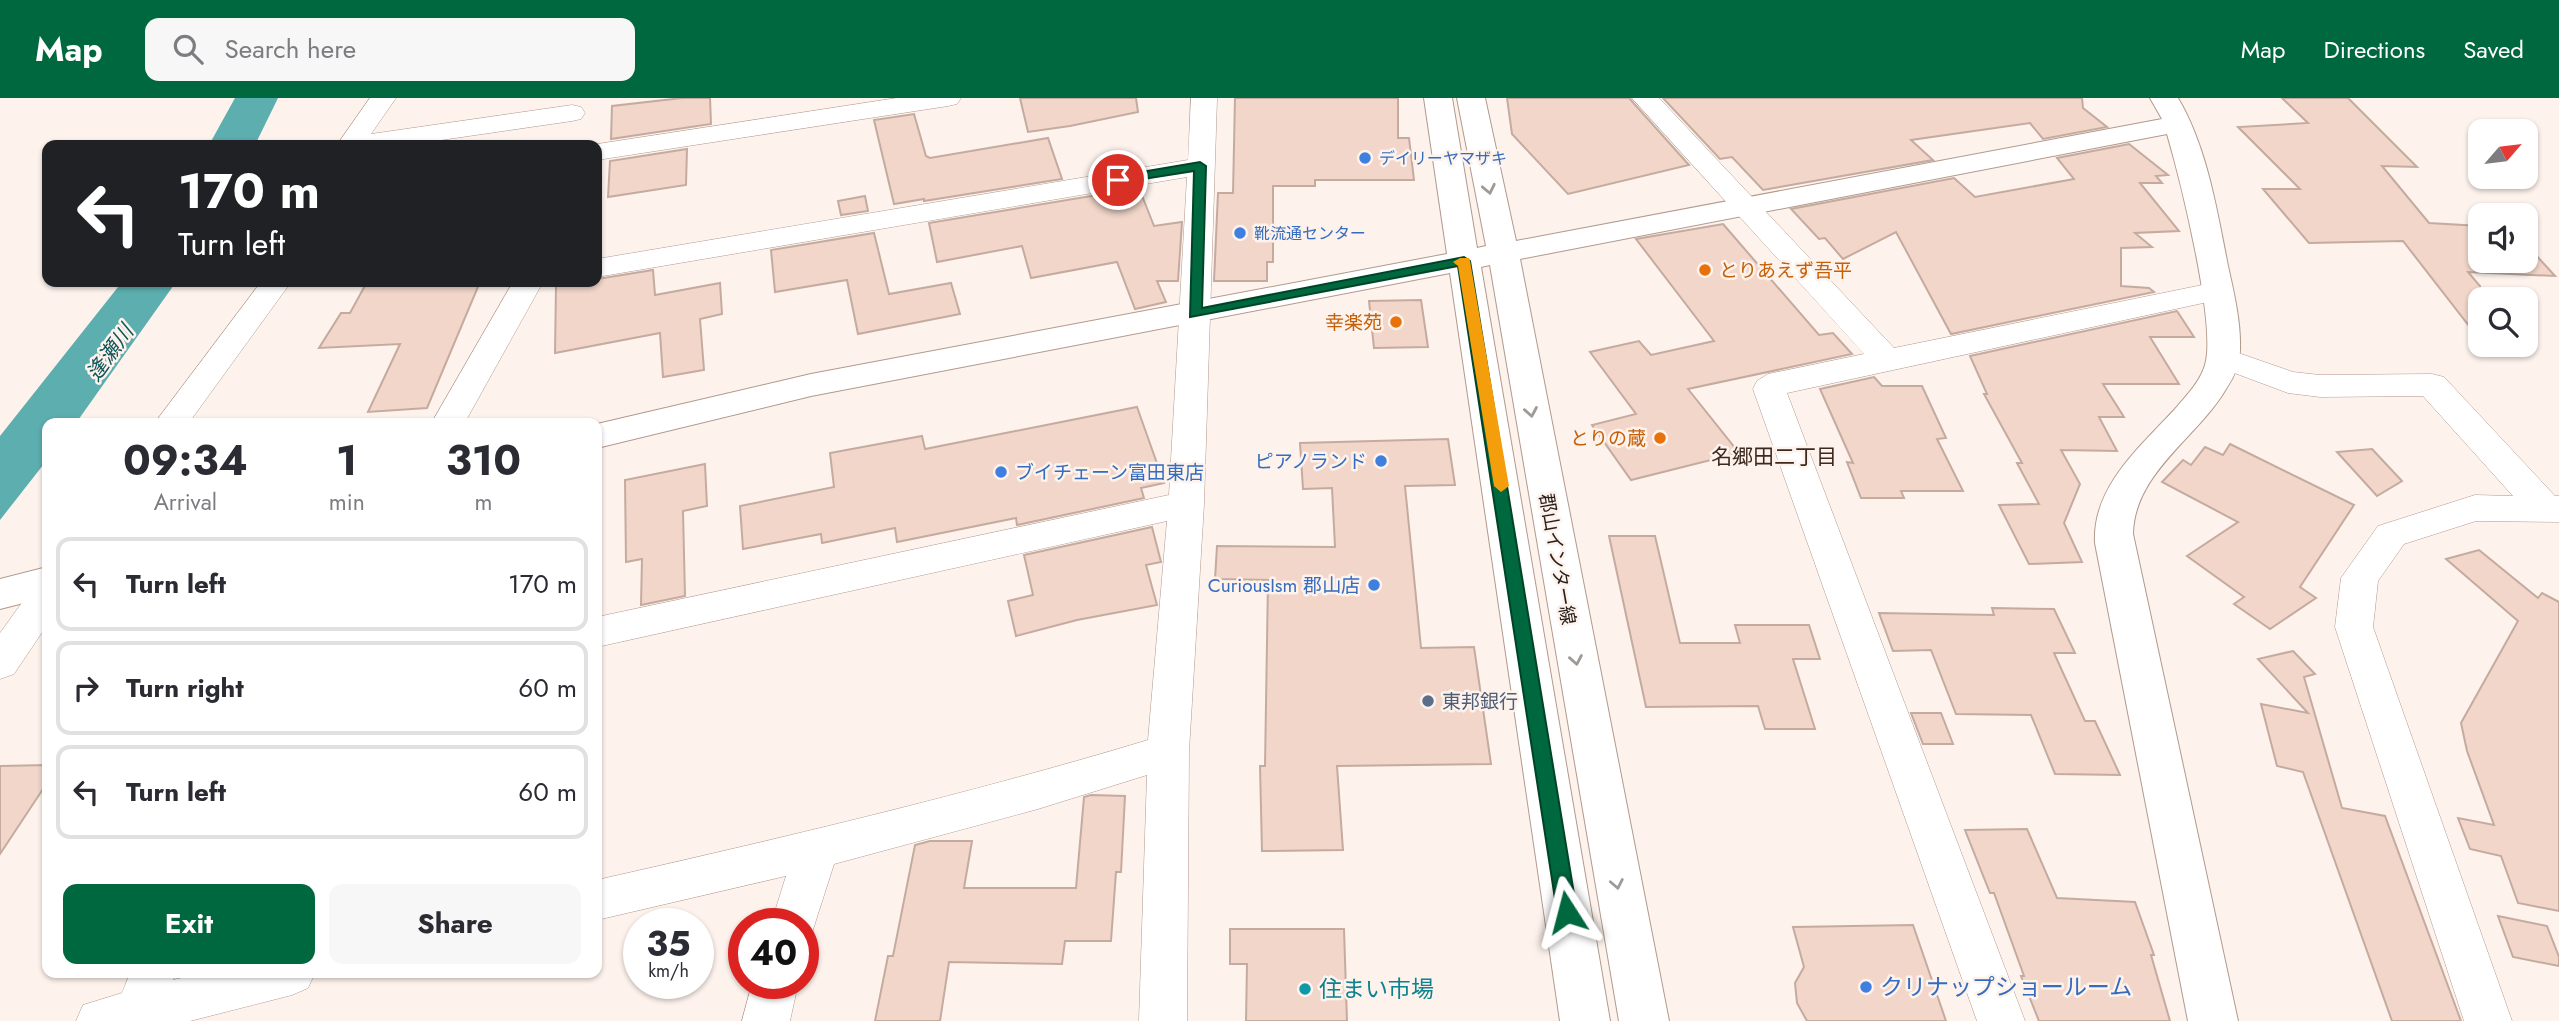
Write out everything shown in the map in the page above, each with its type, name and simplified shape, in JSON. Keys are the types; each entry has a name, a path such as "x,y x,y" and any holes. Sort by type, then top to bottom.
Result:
{"street":[{"path":"355,140 383,98"},
{"path":"602,151 794,110 948,98"},
{"path":"1163,1021 1168,751 1186,504 1204,98"},
{"path":"1438,98 1585,1021"},
{"name":"郡山インター線","path":"1471,98 1503,253 1644,1021"},
{"path":"1645,98 1886,359"},
{"path":"602,435 811,385 1195,314 1743,205 2171,111 2217,291 2224,358 2207,394 2123,494 2114,528 2124,594 2213,1021"},
{"path":"388,140 571,115"},
{"path":"602,267 1200,166"},
{"path":"174,418 272,287"},
{"path":"450,418 525,287"},
{"path":"2001,1021 1769,389 1780,382 2217,291"},
{"path":"2224,358 2288,382 2432,385 2552,509"},
{"path":"602,631 1186,504"},
{"path":"2488,1021 2354,626 2360,578 2391,535 2475,509 2552,509"},
{"path":"0,594 42,583"},
{"path":"0,663 42,603"},
{"path":"602,899 816,850 1038,791 1168,751"},
{"path":"799,908 816,850"},
{"path":"130,1002 264,978"},
{"path":"766,1021 771,999"}],"water":[{"path":"235,98 278,98 257,140 212,140"},
{"name":"逢瀬川","path":"118,287 172,287 80,418 42,418 42,466 0,520 0,436"}],"building":[{"path":"682,98 710,98 711,124 611,139 612,106"},
{"path":"1020,98 1136,98 1138,112 1028,132"},
{"path":"1235,98 1398,98 1398,138 1409,138 1414,180 1315,180 1315,186 1273,186 1273,262 1267,262 1267,281 1214,281 1218,193 1233,193"},
{"path":"1507,98 1629,98 1689,165 1568,194 1512,134"},
{"path":"1663,98 2082,98 2083,108 2107,127 2043,139 2030,123 1911,140 1933,160 1763,190 1732,157 1720,159"},
{"path":"2282,98 2348,98 2417,167 2382,166 2429,223 2468,225 2468,273 2480,287 2468,287 2468,325 2403,241 2309,243 2263,189 2300,189 2238,127 2308,123"},
{"path":"914,114 926,156 930,158 1048,138 1062,179 894,204 874,120"},
{"path":"2129,144 2168,175 2156,176 2162,183 2140,183 2179,231 2135,233 2152,247 2121,248 2121,286 2149,288 2154,292 1951,334 1896,232 1843,259 1825,238 1819,239 1791,209 1954,178 1975,197 2074,179 2057,158"},
{"path":"687,149 686,185 608,197 610,161"},
{"path":"1139,188 1154,226 1182,222 1178,281 1157,281 1166,302 1135,309 1117,262 1031,278 1022,246 937,262 929,223"},
{"path":"865,196 868,211 841,215 838,201"},
{"path":"1723,224 1819,335 1833,333 1852,354 1688,389 1739,453 1631,480 1592,425 1636,414 1590,352 1639,341 1651,355 1714,341 1636,239"},
{"path":"874,233 889,294 951,283 960,314 858,334 847,280 775,292 771,250"},
{"path":"2538,257 2555,276 2490,273 2538,273"},
{"path":"653,270 655,295 720,283 722,314 700,319 704,370 663,377 660,333 555,353 556,287 602,287 602,278"},
{"path":"364,287 478,287 427,408 368,412 400,344 319,348 341,313 350,313"},
{"path":"1421,300 1428,347 1374,348 1369,301"},
{"path":"2177,311 2194,337 2150,337 2179,384 2103,384 2124,417 2099,417 2117,451 2061,450 2080,484 2064,523 2082,562 2029,564 1999,505 2039,504 2017,463 2022,463 1984,394 1987,394 1970,356"},
{"path":"1874,377 1882,386 1922,386 1946,438 1937,439 1963,491 1901,491 1904,498 1861,498 1847,462 1853,463 1820,389"},
{"path":"1137,407 1164,483 1141,488 1144,498 1017,525 1016,518 897,542 895,528 822,543 821,534 743,549 740,506 834,487 830,453 922,436 925,449"},
{"path":"1448,439 1455,485 1405,486 1421,648 1474,647 1491,764 1337,766 1343,850 1262,851 1260,766 1265,766 1268,580 1215,579 1217,546 1335,547 1332,488 1303,489 1300,443"},
{"path":"2230,444 2354,505 2300,587 2316,598 2270,629 2234,604 2244,597 2187,556 2238,522 2162,482 2183,460 2191,465 2205,447 2223,455"},
{"path":"2372,449 2402,481 2377,496 2337,452"},
{"path":"705,464 707,506 683,511 685,596 641,605 642,559 626,562 625,480"},
{"path":"1152,527 1161,562 1146,565 1157,605 1077,620 1016,636 1008,601 1033,595 1024,555"},
{"path":"1609,536 1655,536 1680,643 1740,643 1735,625 1809,625 1820,659 1793,659 1815,729 1765,729 1758,706 1646,707"},
{"path":"2479,550 2538,598 2542,593 2559,602 2559,911 2518,903 2501,856 2470,849 2458,818 2494,825 2467,751 2461,723 2518,621 2446,559"},
{"path":"1992,608 2054,609 2075,653 2054,653 2085,721 2095,721 2120,775 2055,774 2031,715 1956,714 1931,650 1893,651 1879,613 1994,615"},
{"path":"2293,651 2315,674 2304,677 2342,808 2385,816 2461,1021 2392,1021 2303,772 2277,766 2261,704 2308,713 2258,659"},
{"path":"1911,713 1941,713 1953,744 1923,744"},
{"path":"42,765 42,791 0,854 0,766"},
{"path":"1125,796 1121,872 1116,872 1111,941 1065,941 1062,964 949,962 940,1021 875,1021 888,956 893,956 915,845 930,841 972,841 964,888 1076,888 1084,797"},
{"path":"2027,829 2057,898 2135,902 2154,955 2151,955 2170,1021 2039,1021 1994,893 1990,893 1965,830"},
{"path":"2498,916 2547,926 2559,957 2559,966 2513,957"},
{"path":"1913,925 1946,1021 1807,1021 1797,1003 1795,983 1804,967 1793,927"},
{"name":"住まい市場","path":"1230,929 1344,929 1347,1021 1246,1021 1247,964 1230,964"}],"slow traffic":[{"path":"1460,262 1464,261 1501,486"}],"place":[{"name":"デイリーヤマザキ","path":"1365,158"},
{"name":"靴流通センター","path":"1240,233"},
{"name":"とりあえず吾平","path":"1705,270"},
{"name":"幸楽苑","path":"1396,322"},
{"name":"とりの蔵","path":"1660,438"},
{"name":"ピアノランド","path":"1381,461"},
{"name":"ブイチェーン富田東店","path":"1001,472"},
{"name":"CuriousIsm 郡山店","path":"1374,585"},
{"name":"東邦銀行","path":"1428,701"},
{"name":"クリナップショールーム","path":"1866,987"},
{"name":"住まい市場","path":"1305,989"}],"district":[{"name":"名郷田二丁目","path":"1774,457"}],"route":[{"path":"1118,180 1200,166 1195,314 1464,261 1567,912"}]}
